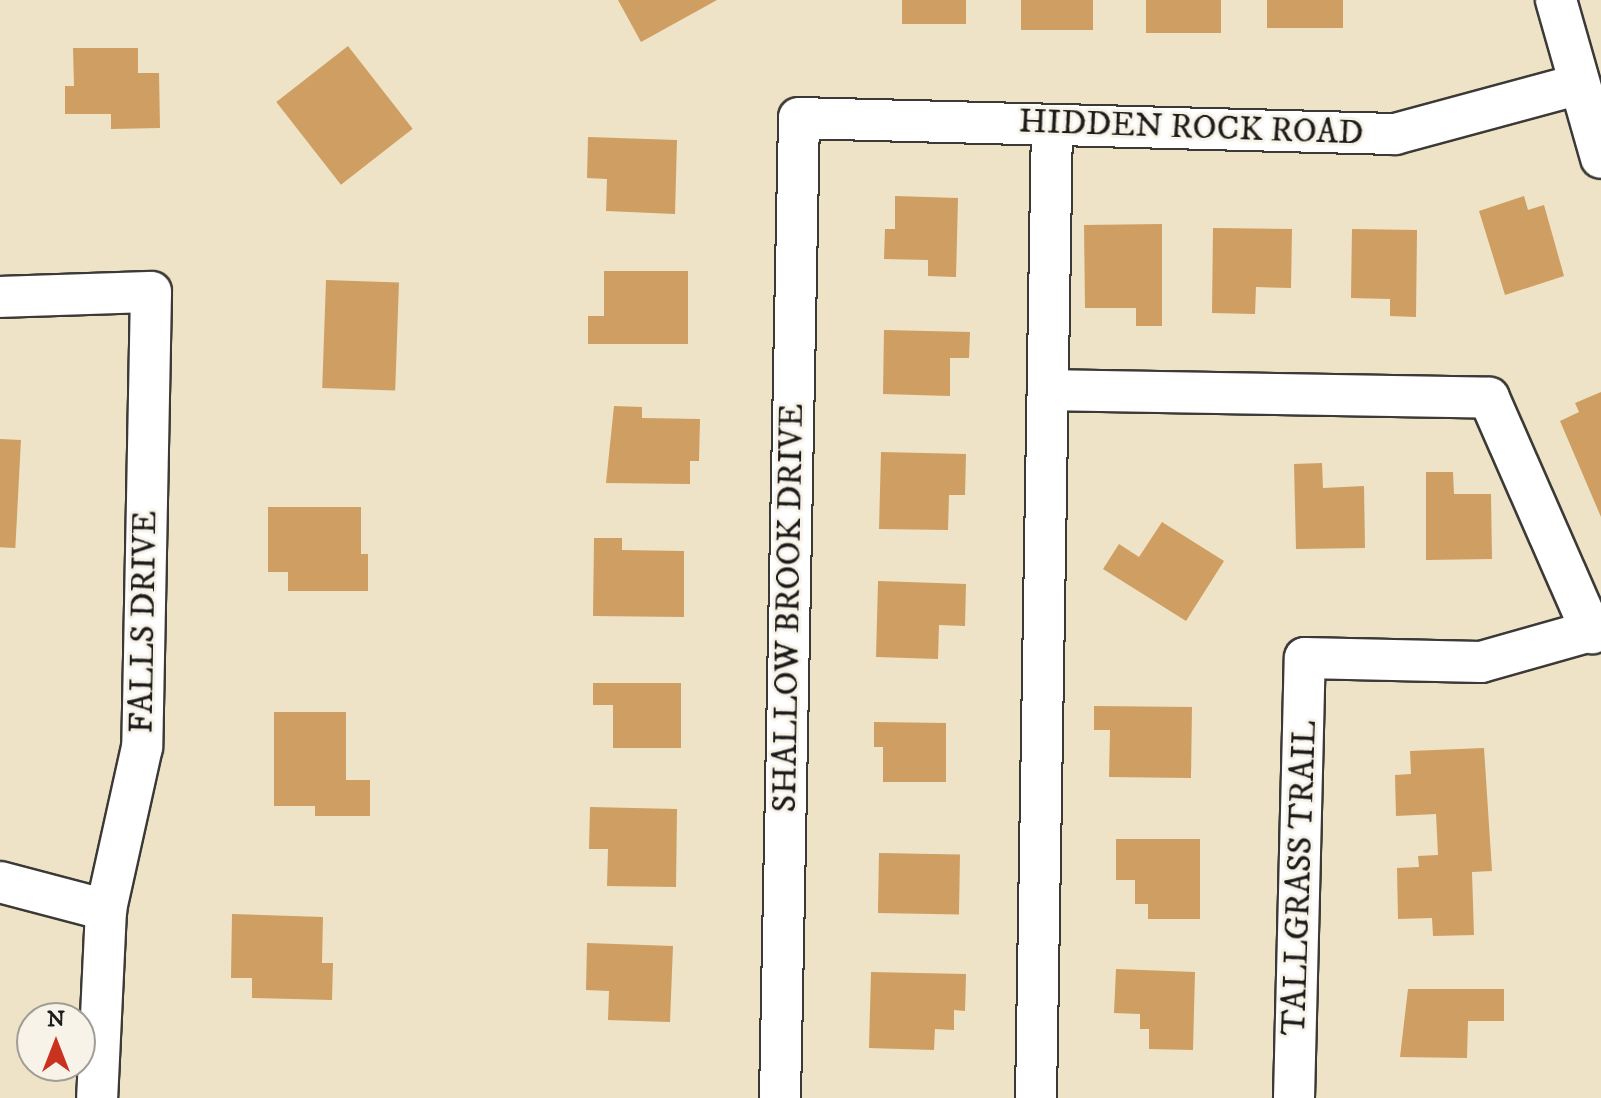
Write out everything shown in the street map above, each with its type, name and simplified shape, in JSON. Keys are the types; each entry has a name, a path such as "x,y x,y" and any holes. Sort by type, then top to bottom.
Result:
{"street":[{"path":"1556,0 1577,85 1601,158"},
{"name":"HIDDEN ROCK ROAD","path":"799,118 1395,134 1577,85"},
{"name":"SHALLOW BROOK DRIVE","path":"780,1098 799,118"},
{"path":"1036,1098 1052,125"},
{"name":"FALLS DRIVE","path":"0,297 151,292 142,747 106,910 97,1098"},
{"path":"1048,390 1489,398 1596,630"},
{"name":"TALLGRASS TRAIL","path":"1294,1098 1305,658 1481,662 1596,630"},
{"path":"0,882 106,910"}],"building":[{"path":"618,0 717,0 641,42"},
{"path":"902,0 966,0 966,24 902,24"},
{"path":"1021,0 1093,0 1093,30 1021,30"},
{"path":"1146,0 1221,0 1221,33 1146,33"},
{"path":"1267,0 1343,0 1343,28 1267,28"},
{"path":"348,46 413,129 341,185 276,102"},
{"path":"73,48 138,48 138,73 159,73 160,128 111,129 111,114 65,114 65,86 74,86"},
{"path":"588,137 677,140 675,214 606,211 607,179 587,178"},
{"path":"895,196 958,198 956,277 928,276 928,260 884,259 885,229 895,229"},
{"path":"1524,196 1528,210 1544,205 1564,276 1505,295 1479,211"},
{"path":"1162,224 1162,326 1136,326 1136,308 1085,308 1084,225"},
{"path":"1213,228 1292,229 1291,288 1256,287 1255,314 1212,313"},
{"path":"1352,229 1417,230 1416,317 1390,316 1390,299 1351,298"},
{"path":"604,271 688,271 688,344 588,344 588,316 604,316"},
{"path":"326,280 399,283 395,390 322,388"},
{"path":"884,330 970,332 969,358 950,358 950,396 883,394"},
{"path":"1601,392 1601,517 1560,421 1579,412 1575,403"},
{"path":"614,406 642,407 642,418 700,419 699,461 690,461 690,484 606,483"},
{"path":"0,439 21,440 15,548 0,547"},
{"path":"881,452 966,454 965,495 949,495 948,530 879,529"},
{"path":"1322,463 1323,488 1364,486 1365,548 1296,549 1294,464"},
{"path":"1426,472 1453,472 1454,494 1491,494 1492,559 1426,560"},
{"path":"268,507 361,507 361,554 368,554 368,591 288,591 288,572 268,572"},
{"path":"1162,522 1224,561 1186,621 1103,569 1119,544 1139,557"},
{"path":"594,538 622,538 622,550 684,551 684,617 593,616"},
{"path":"878,581 966,584 965,626 939,625 938,659 876,657"},
{"path":"593,683 681,683 681,748 613,748 613,705 593,705"},
{"path":"1094,706 1192,707 1191,778 1109,777 1110,730 1094,730"},
{"path":"274,712 346,712 346,780 370,780 370,816 315,816 315,806 274,806"},
{"path":"874,722 946,723 946,782 883,782 883,747 874,747"},
{"path":"1484,748 1492,871 1472,872 1474,935 1433,936 1432,918 1398,919 1397,868 1419,867 1418,856 1438,855 1436,814 1396,816 1395,775 1411,774 1410,751"},
{"path":"590,807 677,809 676,887 607,886 608,849 589,849"},
{"path":"1116,839 1200,839 1200,919 1148,919 1148,904 1135,904 1135,880 1116,880"},
{"path":"879,853 960,854 959,914 878,913"},
{"path":"232,914 323,917 322,963 333,963 332,1000 252,998 252,978 231,978"},
{"path":"587,943 673,946 670,1022 608,1020 609,991 586,990"},
{"path":"1116,969 1195,972 1193,1050 1149,1049 1149,1029 1140,1029 1140,1014 1114,1013"},
{"path":"871,972 966,974 965,1011 954,1010 954,1030 935,1029 934,1050 869,1048"},
{"path":"1408,989 1504,989 1504,1021 1468,1021 1467,1058 1400,1057"}]}
